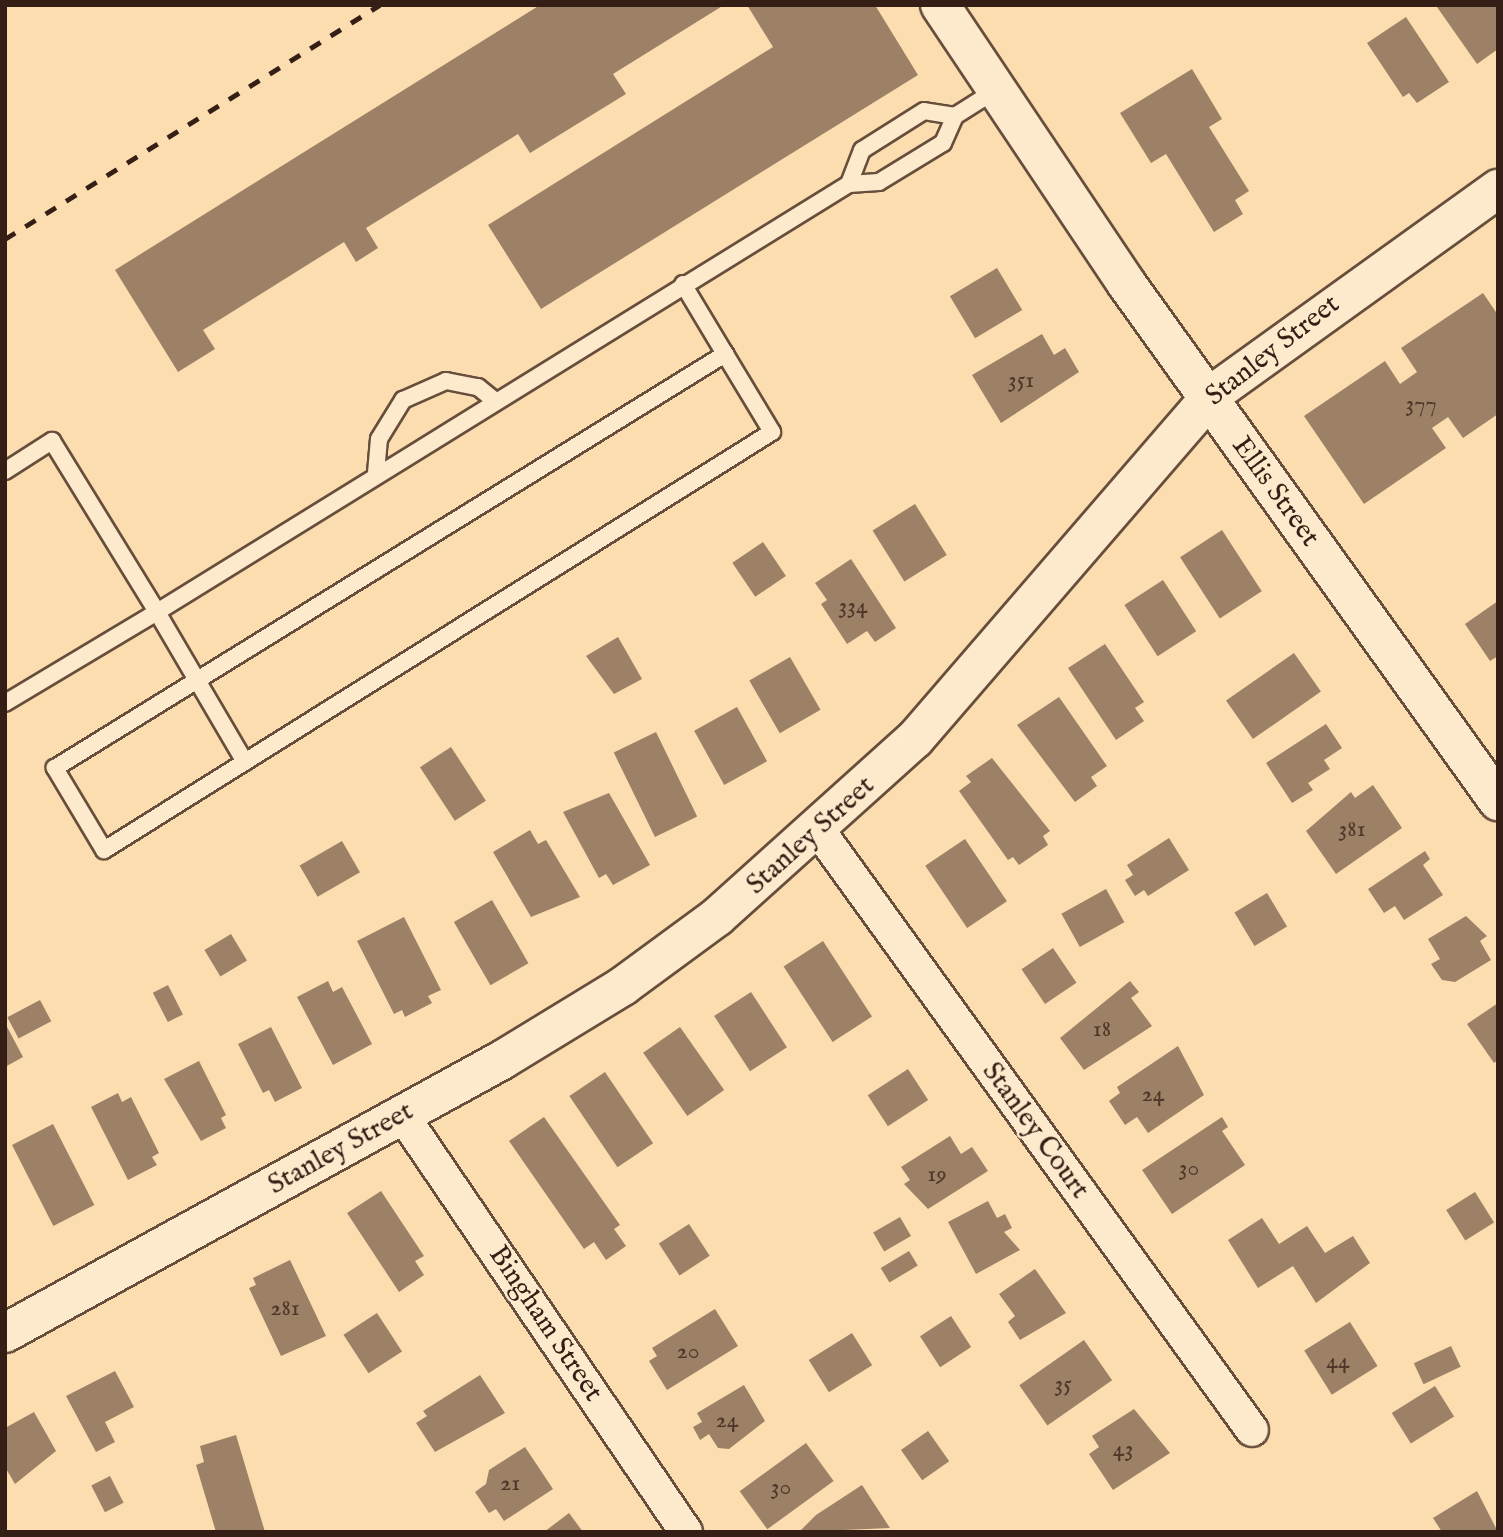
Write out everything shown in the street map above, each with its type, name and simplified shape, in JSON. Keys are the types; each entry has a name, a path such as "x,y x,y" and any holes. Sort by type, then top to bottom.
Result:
{"main road":[{"name":"Ellis Street","path":"940,5 1208,399 1498,801"},
{"name":"Stanley Street","path":"5,1333 403,1116 623,986 819,831 964,686 1208,399 1498,189"}],"street":[{"name":"Stanley Court","path":"819,831 1252,1430"},
{"name":"Bingham Street","path":"403,1116 686,1532"}],"lane":[{"path":"5,703 157,612 493,399 849,184 879,183 943,143 956,116 996,90"},
{"path":"849,184 862,150 925,111 956,116"},
{"path":"683,284 772,432 104,850 55,768 725,354"},
{"path":"376,474 379,439 403,400 446,381 478,387 493,399"},
{"path":"5,471 52,441 245,762"}],"building":[{"path":"540,5 724,5 613,74 626,94 530,153 518,134 366,228 378,248 356,262 344,242 203,330 215,349 178,372 115,270"},
{"path":"747,5 875,5 918,75 541,309 488,225 773,47"},
{"path":"1498,5 1498,49 1477,64 1437,7"},
{"path":"1406,17 1449,82 1417,103 1409,93 1403,97 1367,43"},
{"path":"1192,69 1222,119 1209,127 1249,191 1235,200 1243,214 1214,232 1166,154 1151,163 1120,113"},
{"path":"997,268 1022,310 975,338 950,296"},
{"path":"1483,293 1498,315 1498,414 1463,438 1448,417 1432,428 1446,448 1364,504 1304,416 1385,361 1400,384 1417,372 1401,348"},
{"path":"1042,334 1054,355 1065,348 1079,372 1001,423 972,375"},
{"path":"915,504 947,555 904,581 873,530"},
{"path":"1222,530 1262,591 1220,618 1180,557"},
{"path":"763,542 786,576 755,597 732,563"},
{"path":"851,559 896,628 875,642 867,631 847,644 821,604 827,600 815,583"},
{"path":"1163,580 1196,631 1158,656 1124,605"},
{"path":"1498,601 1498,656 1490,661 1465,624"},
{"path":"618,637 642,679 614,694 586,656"},
{"path":"1105,644 1144,702 1135,708 1144,721 1116,740 1068,668"},
{"path":"1294,653 1321,692 1253,739 1226,701"},
{"path":"790,657 820,710 780,733 749,680"},
{"path":"1059,697 1107,766 1091,777 1097,786 1075,802 1017,725"},
{"path":"737,707 767,761 724,785 694,731"},
{"path":"1326,724 1342,748 1324,760 1330,769 1308,783 1313,790 1292,803 1266,763"},
{"path":"656,732 697,816 655,837 614,753"},
{"path":"451,747 486,801 455,821 420,767"},
{"path":"992,758 1050,831 1043,836 1048,845 1019,865 1013,857 1008,860 959,791 971,782 966,776"},
{"path":"1373,785 1402,828 1336,874 1306,831 1351,792 1355,798"},
{"path":"609,793 650,865 613,885 606,874 599,878 563,812"},
{"path":"530,830 538,844 546,840 580,897 531,917 493,852"},
{"path":"1169,838 1189,870 1148,896 1144,890 1135,896 1125,880 1133,875 1127,865"},
{"path":"965,839 1007,901 967,928 925,866"},
{"path":"342,841 360,872 318,897 300,866"},
{"path":"1425,851 1430,859 1423,865 1443,895 1404,920 1395,906 1384,913 1368,889"},
{"path":"1106,889 1124,922 1080,947 1061,914"},
{"path":"1267,893 1287,926 1255,946 1234,913"},
{"path":"492,900 528,963 490,985 454,922"},
{"path":"1466,916 1487,936 1480,941 1491,960 1455,982 1442,980 1431,964 1440,959 1428,939"},
{"path":"404,917 441,990 428,996 432,1003 405,1017 402,1010 394,1014 357,941"},
{"path":"231,934 247,961 220,977 204,950"},
{"path":"823,941 872,1016 833,1042 784,967"},
{"path":"1053,948 1076,983 1045,1004 1021,969"},
{"path":"328,981 333,992 342,987 372,1044 333,1065 297,997"},
{"path":"1130,981 1139,992 1131,998 1152,1026 1084,1070 1060,1038"},
{"path":"168,985 183,1014 168,1022 153,993"},
{"path":"751,992 787,1047 750,1071 714,1016"},
{"path":"40,1000 51,1021 19,1039 7,1017"},
{"path":"1498,1003 1498,1060 1494,1063 1467,1024"},
{"path":"5,1023 23,1057 5,1067"},
{"path":"271,1027 302,1088 275,1102 269,1090 263,1093 238,1044"},
{"path":"680,1027 724,1090 687,1116 643,1053"},
{"path":"1178,1046 1204,1095 1148,1133 1137,1117 1125,1125 1109,1101 1120,1093 1117,1087"},
{"path":"199,1061 226,1115 221,1118 226,1128 201,1141 164,1079"},
{"path":"908,1069 928,1100 888,1126 868,1095"},
{"path":"605,1072 653,1143 617,1167 569,1096"},
{"path":"118,1093 122,1102 131,1097 159,1153 152,1157 157,1165 128,1180 91,1107"},
{"path":"544,1117 620,1225 614,1229 626,1246 606,1260 594,1242 584,1249 509,1141"},
{"path":"1222,1117 1228,1127 1222,1131 1245,1165 1172,1214 1142,1170"},
{"path":"53,1124 94,1205 53,1226 12,1145"},
{"path":"950,1136 961,1154 972,1147 988,1171 928,1209 904,1184 910,1180 901,1167"},
{"path":"381,1191 424,1256 415,1261 424,1275 399,1292 347,1213"},
{"path":"1475,1192 1494,1223 1465,1241 1446,1210"},
{"path":"988,1201 997,1218 1005,1214 1012,1228 1004,1232 1020,1250 976,1274 948,1222"},
{"path":"900,1217 911,1236 884,1252 873,1232"},
{"path":"1262,1218 1279,1244 1307,1226 1325,1253 1353,1236 1370,1263 1316,1303 1293,1266 1258,1288 1228,1240"},
{"path":"689,1224 710,1256 680,1275 659,1244"},
{"path":"909,1251 918,1266 889,1283 881,1268"},
{"path":"290,1260 326,1336 281,1356 249,1288 256,1285 253,1278"},
{"path":"1035,1269 1066,1313 1020,1340 1008,1322 1015,1316 999,1294"},
{"path":"715,1309 738,1346 667,1390 649,1361 657,1356 652,1348"},
{"path":"377,1313 402,1352 369,1373 343,1335"},
{"path":"951,1316 971,1347 940,1367 920,1336"},
{"path":"1350,1322 1378,1366 1332,1395 1304,1351"},
{"path":"852,1333 872,1365 829,1392 809,1360"},
{"path":"1084,1340 1112,1380 1047,1425 1019,1385"},
{"path":"1451,1346 1461,1367 1424,1384 1414,1363"},
{"path":"115,1371 134,1407 105,1422 115,1442 96,1452 66,1396"},
{"path":"480,1375 505,1413 435,1452 416,1423 427,1416 423,1411"},
{"path":"744,1385 765,1421 729,1449 718,1448 709,1434 700,1440 693,1427 702,1422 697,1413"},
{"path":"1435,1386 1454,1417 1411,1444 1392,1413"},
{"path":"1134,1409 1170,1453 1113,1490 1089,1454 1099,1447 1092,1436"},
{"path":"34,1412 56,1451 15,1484 5,1467 5,1428"},
{"path":"928,1431 949,1461 922,1480 901,1450"},
{"path":"236,1435 265,1532 216,1532 196,1465 204,1462 200,1446"},
{"path":"806,1443 834,1481 767,1529 740,1491"},
{"path":"525,1447 553,1489 504,1521 496,1509 489,1513 475,1492 486,1484 489,1470"},
{"path":"110,1476 124,1503 105,1512 91,1486"},
{"path":"862,1485 890,1528 799,1532 816,1515"},
{"path":"1477,1491 1498,1532 1442,1532 1433,1518"},
{"path":"569,1513 583,1532 544,1532"}],"railway":[{"path":"5,239 380,5"}]}
